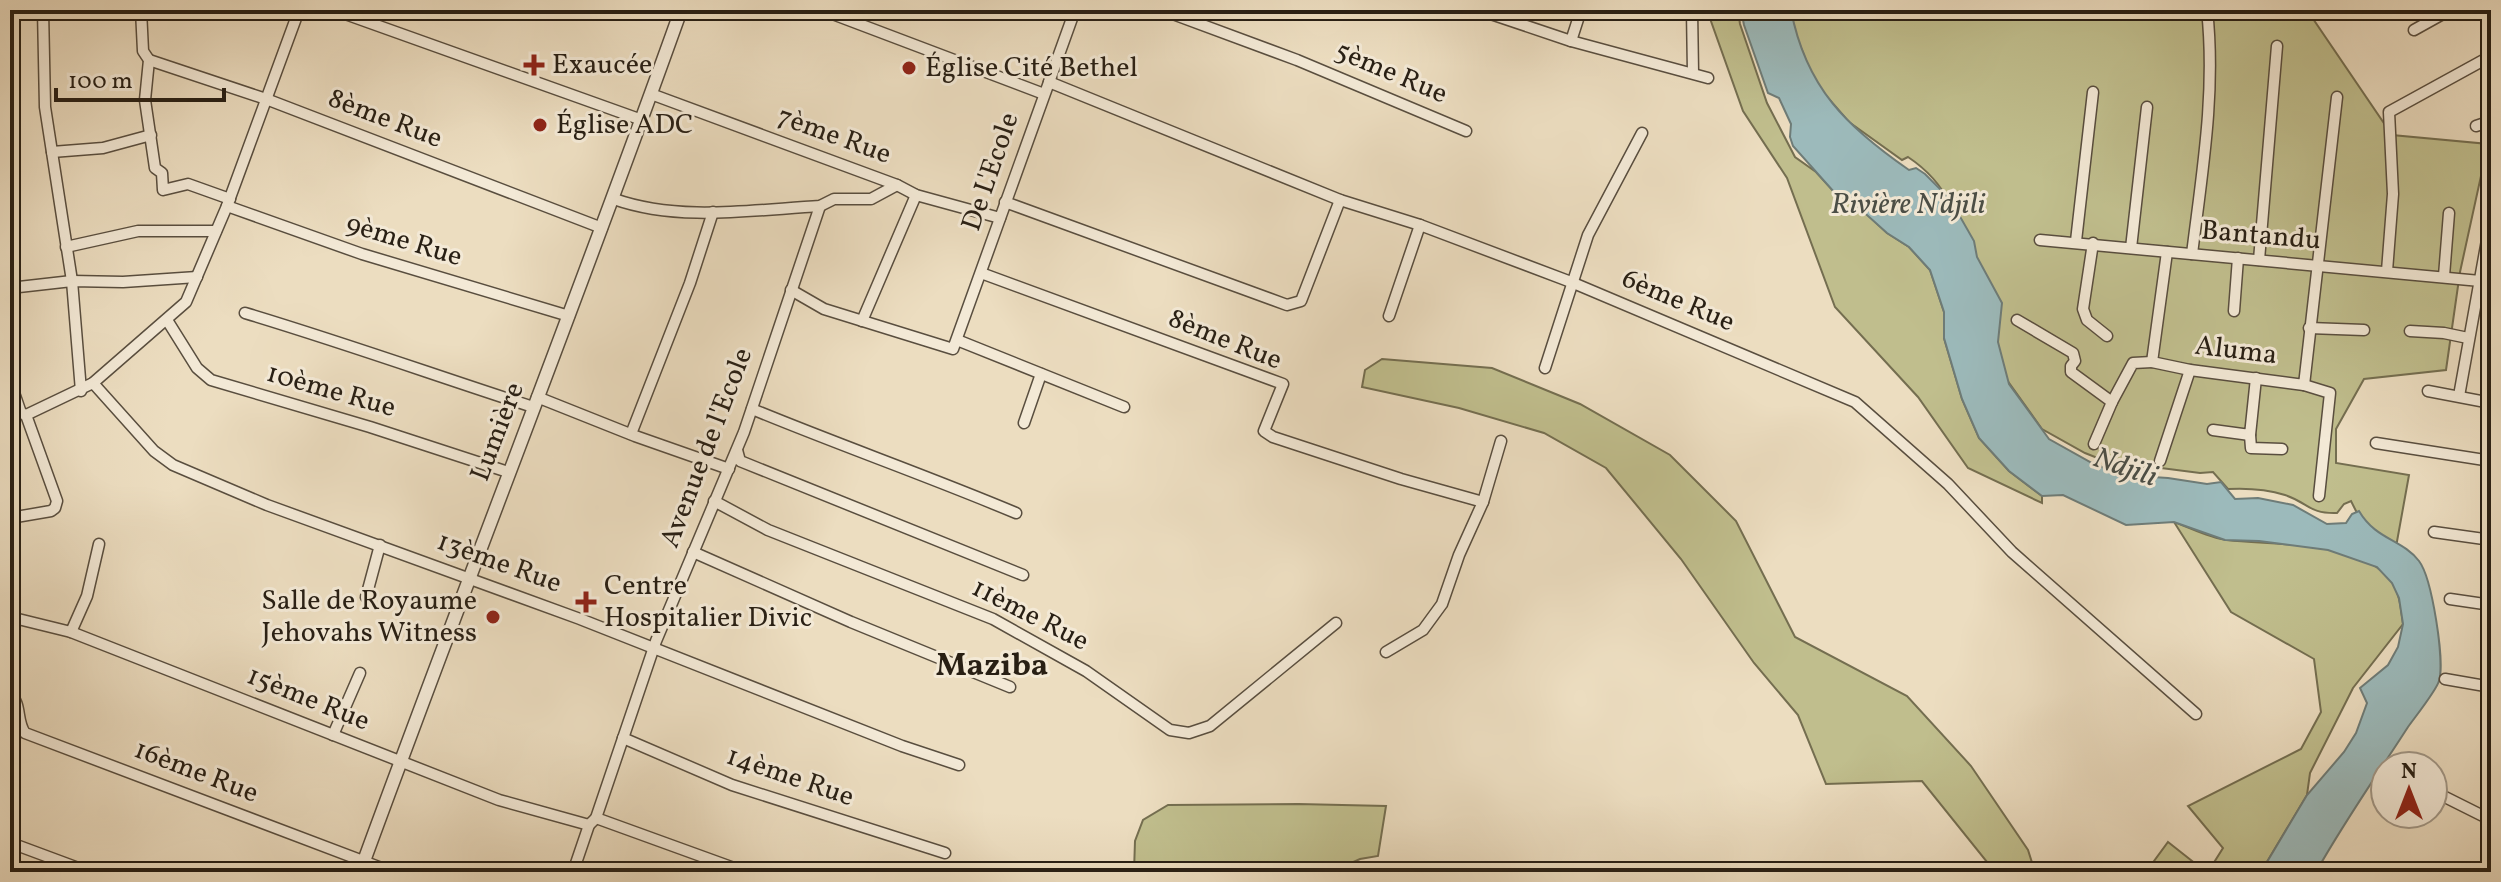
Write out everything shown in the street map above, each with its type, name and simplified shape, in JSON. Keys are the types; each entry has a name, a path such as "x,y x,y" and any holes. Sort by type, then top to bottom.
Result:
{"street":[{"path":"43,10 45,107 72,281 81,391"},
{"path":"52,152 103,148 151,135 145,100 149,60 143,51 141,10"},
{"path":"19,415 81,391 93,383 186,302 228,202 299,10"},
{"path":"334,10 642,120"},
{"name":"Lumière","path":"362,867 508,472 614,199 681,10"},
{"path":"822,10 1044,94"},
{"name":"De L'Ecole","path":"955,345 1075,10"},
{"name":"5ème Rue","path":"1162,10 1297,60 1466,131"},
{"path":"1479,10 1571,41 1708,78"},
{"path":"1571,41 1581,10"},
{"path":"1692,10 1693,73"},
{"path":"2192,254 2209,114 2211,46 2207,10"},
{"path":"2414,30 2450,10"},
{"path":"2259,260 2277,46"},
{"path":"2387,271 2393,194 2389,112 2491,56"},
{"name":"8ème Rue","path":"149,60 266,99 602,228"},
{"name":"6ème Rue","path":"1049,82 1340,200 1420,225 1571,282 1855,402 1948,484 2012,552 2196,714"},
{"path":"2076,241 2093,92"},
{"name":"7ème Rue","path":"651,94 897,185 916,195 1000,218"},
{"name":"Aluma","path":"2156,364 2304,385 2337,97"},
{"path":"2131,248 2147,107"},
{"path":"2476,126 2491,121"},
{"path":"1545,368 1588,235 1642,133"},
{"name":"9ème Rue","path":"151,135 152,158 155,168 162,173 163,190 188,184 362,254 569,316"},
{"path":"614,199 665,212 713,212 820,206 834,199 871,199 897,185"},
{"path":"862,321 916,195"},
{"path":"1005,202 1287,305 1295,305 1303,295 1340,200"},
{"name":"Avenue de l'Ecole","path":"573,872 654,648 737,450 820,206"},
{"path":"631,434 690,283 713,212"},
{"path":"2444,276 2449,213"},
{"path":"2459,396 2491,218"},
{"path":"1389,316 1420,225"},
{"path":"66,247 138,231 216,231"},
{"name":"Bantandu","path":"2040,240 2491,282"},
{"path":"2093,243 2083,309 2087,320 2107,336"},
{"path":"2094,444 2133,363 2156,364 2167,252"},
{"path":"2234,311 2238,258"},
{"name":"8ème Rue","path":"981,273 1283,384 1264,431 1273,437 1483,502"},
{"path":"10,288 72,281 123,282 197,277"},
{"path":"791,290 824,309 955,345 1124,407"},
{"name":"10ème Rue","path":"245,313 347,344 408,367 535,402 729,469"},
{"name":"10ème Rue","path":"167,320 197,368 211,380 508,472"},
{"path":"2017,320 2073,353 2075,361 2071,372 2112,402"},
{"path":"2309,328 2364,330"},
{"path":"2410,331 2468,338"},
{"path":"2160,461 2190,370"},
{"path":"1024,423 1041,374"},
{"path":"2256,378 2251,448 2282,449"},
{"path":"10,381 19,415 57,501 51,511 10,518"},
{"name":"13ème Rue","path":"93,383 154,451 173,465 267,505 469,578 902,746 959,765"},
{"path":"2304,385 2330,393 2319,496"},
{"path":"2428,391 2491,403"},
{"path":"752,409 1016,513"},
{"path":"2213,430 2250,435"},
{"path":"1386,652 1423,630 1442,604 1459,555 1483,502 1501,441"},
{"path":"2376,443 2491,461"},
{"path":"737,450 740,461 1023,575"},
{"name":"11ème Rue","path":"714,501 768,530 993,619 1086,671 1170,730 1189,733 1210,726 1336,623"},
{"path":"2434,532 2491,540"},
{"path":"71,632 87,596 99,544"},
{"path":"366,597 380,545"},
{"path":"693,552 851,622 1010,687"},
{"path":"2450,599 2491,605"},
{"name":"15ème Rue","path":"10,617 71,632 499,800 592,822 745,872"},
{"path":"333,735 360,673"},
{"path":"2445,679 2491,687"},
{"name":"16ème Rue","path":"10,694 17,702 25,733 197,796 362,867 392,872"},
{"name":"14ème Rue","path":"623,738 732,785 945,853"},
{"path":"2449,799 2491,820"},
{"path":"19,846 89,872"}],"shaded area":[{"path":"1707,10 1738,10 1767,103 1795,157 1816,172 1834,192 1847,196 1887,233 1909,247 1930,270 1944,312 1944,338 1962,399 1979,438 2009,471 2042,496 2042,503 1968,468 1918,397 1835,307 1787,178 1743,111"},
{"path":"1786,10 2307,10 2392,135 2488,144 2460,272 2446,370 2364,379 2336,429 2336,463 2409,475 2396,547 2362,523 2351,501 2337,513 2320,512 2278,493 2228,489 2213,472 2115,465 2085,453 2042,429 2002,373 1946,197 1915,162 1908,157 1902,160 1849,122 1815,83"},
{"path":"1382,359 1492,368 1580,404 1670,455 1736,521 1795,637 1907,696 1971,766 2028,850 2035,872 1995,872 1922,781 1826,784 1798,715 1754,663 1681,559 1606,468 1544,433 1459,408 1362,387 1365,370"},
{"path":"2174,522 2220,539 2316,547 2360,558 2378,568 2392,582 2398,597 2403,624 2353,688 2310,773 2307,795 2261,872 2208,872 2223,848 2188,806 2301,749 2321,712 2314,659 2231,612"},
{"path":"1168,805 1386,806 1378,856 1360,859 1331,872 1134,872 1135,841 1143,820"},
{"path":"2168,842 2206,872 2146,872"}],"water":[{"name":"Rivière N'djili","path":"1741,10 1791,10 1807,62 1832,103 1867,138 1909,170 1916,168 1925,174 1950,199 1974,241 1977,257 2002,303 1998,342 2009,384 2049,439 2092,463 2122,475 2207,484 2221,482 2235,499 2258,498 2293,505 2327,524 2346,523 2352,514 2359,511 2373,528 2405,548 2419,561 2436,620 2439,681 2393,750 2369,750 2369,786 2316,872 2261,872 2307,795 2356,733 2367,703 2360,688 2388,665 2398,647 2403,624 2399,598 2392,583 2377,567 2328,550 2225,540 2174,522 2126,525 2063,495 2042,496 2009,471 1979,438 1962,399 1944,338 1944,312 1930,270 1909,247 1887,233 1847,197 1834,192 1793,146 1791,124 1779,98 1768,93"}],"place":[{"name":"Exaucée","path":"534,65"},
{"name":"Église Cité Bethel","path":"909,68"},
{"name":"Église ADC","path":"540,125"},
{"name":"Centre Hospitalier Divic","path":"586,602"},
{"name":"Salle de Royaume Jehovahs Witness","path":"493,617"}],"district":[{"name":"Maziba","path":"992,667"}],"water label":[{"name":"Ndjili","path":"2125,468"}]}
